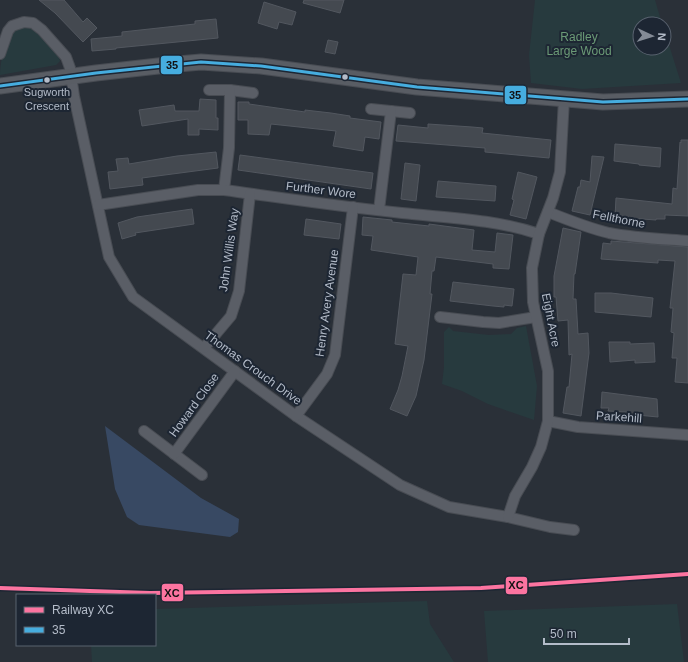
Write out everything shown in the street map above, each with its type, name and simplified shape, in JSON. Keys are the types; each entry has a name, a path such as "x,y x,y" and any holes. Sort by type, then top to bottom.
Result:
{"street":[{"path":"0,54 8,31 12,26 24,22 33,23 42,30 66,57 71,77"},
{"path":"0,86 167,64 201,62 236,63 417,87 603,102 688,99"},
{"name":"Thomas Crouch Drive","path":"71,77 109,257 133,297 296,416 400,485 449,507 508,517 550,527 574,530"},
{"path":"209,90 230,90 253,93"},
{"path":"224,190 229,148 230,90"},
{"name":"Eight Acre","path":"508,517 515,496 532,467 541,446 548,421 548,371 532,295 532,268 539,234 548,212 560,172 564,99"},
{"path":"371,109 410,113"},
{"path":"378,210 391,111"},
{"name":"Further Wore","path":"98,205 198,190 224,190 353,207 490,222 512,226 539,234"},
{"name":"John Willis Way","path":"204,348 231,316 239,291 250,194"},
{"name":"Henry Avery Avenue","path":"296,416 327,374 335,355 353,207"},
{"name":"Fellthorne","path":"548,212 580,225 609,233 641,238 688,241"},
{"path":"440,317 499,323 536,317"},
{"name":"Howard Close","path":"174,454 235,371"},
{"name":"Parkehill","path":"548,421 578,427 688,435"},
{"name":"Howard Close","path":"144,431 202,475"}],"green space":[{"name":"Radley Large Wood","path":"535,0 655,0 660,16 632,16 632,56 672,56 672,54 681,83 582,89 531,83 529,55"},
{"path":"19,27 27,27 39,33 58,53 60,61 56,65 0,75 1,62 7,42 14,31"},
{"path":"526,326 537,386 534,420 488,404 462,391 442,384 444,367 444,332 449,327 453,331 489,335 511,334 517,328"},
{"path":"427,601 430,624 454,662 92,662 91,646 156,646 156,609"},
{"path":"677,604 684,662 488,662 484,611"}],"water":[{"path":"105,426 201,498 239,519 238,532 230,537 139,525 127,517 115,489"}],"building":[{"path":"39,0 64,0 83,22 87,18 97,28 83,42 55,13"},
{"path":"304,0 344,0 340,13 303,3"},
{"path":"264,2 296,12 292,25 279,22 277,29 258,23"},
{"path":"216,19 218,38 92,51 91,39 122,36 122,32 195,24 195,21"},
{"path":"328,40 338,42 335,54 325,52"},
{"path":"200,99 216,100 218,130 199,129 199,135 188,135 188,119 142,126 139,110 174,105 175,111 199,111"},
{"path":"238,102 249,102 249,104 305,112 305,110 331,113 350,116 350,118 381,122 379,139 365,137 363,151 333,146 336,131 271,124 269,135 248,134 248,120 238,120"},
{"path":"428,124 483,128 482,133 551,140 549,158 485,152 485,148 396,141 398,125 428,128"},
{"path":"681,140 688,140 688,216 665,215 665,219 656,220 615,217 616,198 672,204 673,188 677,189"},
{"path":"615,144 661,148 660,167 614,161"},
{"path":"216,152 218,168 142,178 143,185 110,189 108,172 118,171 116,159 128,158 129,164 177,156"},
{"path":"240,155 373,173 371,189 238,170"},
{"path":"592,156 604,157 590,215 572,211 581,180 590,182"},
{"path":"405,163 420,165 416,201 401,199"},
{"path":"518,172 537,177 526,219 510,215"},
{"path":"438,181 496,186 495,201 436,197"},
{"path":"192,209 194,224 135,233 136,235 122,239 118,223 137,217"},
{"path":"363,217 392,220 392,222 429,226 429,224 474,230 472,250 495,252 497,233 513,235 509,269 493,268 493,264 436,257 434,271 432,271 430,294 432,294 424,360 416,396 407,416 390,409 402,376 408,346 395,344 403,274 416,275 418,257 371,250 373,236 362,235"},
{"path":"306,219 341,224 339,239 304,235"},
{"path":"563,228 581,232 574,274 573,299 576,299 578,334 588,333 589,353 581,416 563,413 567,387 569,387 572,354 569,355 568,320 558,321 556,297 554,297 554,276"},
{"path":"611,241 688,247 688,383 675,382 677,358 672,358 674,333 671,332 673,308 670,308 675,261 658,260 658,263 601,259 603,243 611,244"},
{"path":"453,282 514,289 512,306 504,305 504,307 450,301"},
{"path":"595,293 611,293 653,298 651,317 595,312"},
{"path":"609,342 630,342 630,344 654,343 655,362 635,363 635,360 610,362"},
{"path":"602,392 657,399 658,417 627,414 627,412 608,411 609,408 601,408"}],"rail line":[{"name":"XC","path":"0,588 150,593 481,588 688,574"}],"transit line":[{"name":"35","path":"0,86 96,73 201,62 261,66 417,87 603,102 688,99"}],"place":[{"name":"Sugworth Crescent","path":"47,80"}]}
